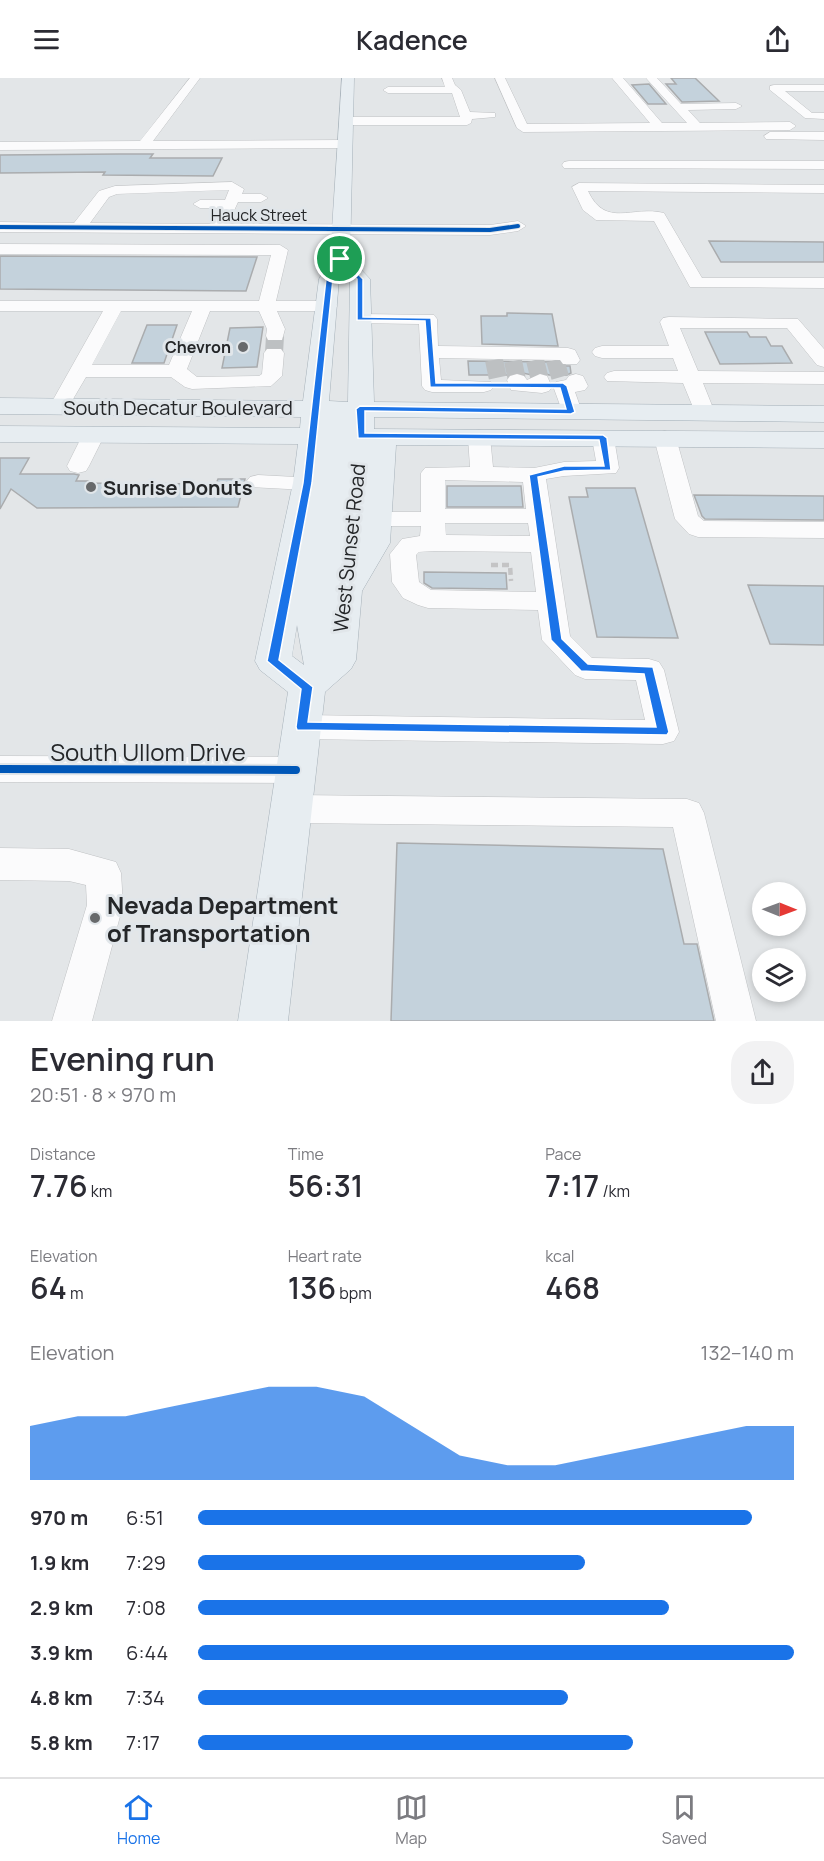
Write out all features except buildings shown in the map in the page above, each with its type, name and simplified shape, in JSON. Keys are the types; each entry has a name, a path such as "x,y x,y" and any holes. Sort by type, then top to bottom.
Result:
{"main road":[{"name":"West Sunset Road","path":"263,1021 293,789 310,696 338,660 346,591 345,424 328,306 330,279 340,259 348,78"},
{"name":"West Sunset Road","path":"310,696 273,661 307,483 345,424 360,319 360,279 340,259"},
{"name":"South Decatur Boulevard","path":"0,406 59,407 345,424 479,437 824,440"},
{"name":"South Decatur Boulevard","path":"0,434 94,434 571,412 824,414"},
{"path":"345,424 376,519 374,543 346,591"},
{"path":"310,696 314,623 345,424"}],"street":[{"path":"144,145 195,78"},
{"path":"421,78 424,90"},
{"path":"345,122 467,121 456,90 450,87 447,78"},
{"path":"501,78 522,128 790,126 778,116 824,116"},
{"path":"618,78 659,127"},
{"path":"651,78 696,126"},
{"path":"808,116 771,85 824,88"},
{"path":"388,90 456,90"},
{"path":"677,107 736,106"},
{"path":"388,114 491,115"},
{"path":"558,135 824,136"},
{"path":"810,136 824,149"},
{"path":"0,146 344,144"},
{"path":"569,165 824,165"},
{"path":"79,227 104,194 115,190 232,186 237,189 219,228"},
{"path":"824,189 579,187 588,207 601,218 659,216 696,283 824,283"},
{"path":"200,204 261,196"},
{"path":"97,203 129,204"},
{"name":"Hauck Street","path":"0,227 490,230 518,226"},
{"path":"0,249 280,250 266,306 276,329 272,376 264,382 192,382 176,371 78,371"},
{"path":"0,306 328,306"},
{"path":"59,407 114,306"},
{"path":"176,371 203,307"},
{"path":"360,319 428,319 432,386 497,370 553,370"},
{"path":"704,413 669,322 792,323 824,361"},
{"path":"429,352 497,370 553,370"},
{"path":"602,352 681,352"},
{"path":"553,370 571,412"},
{"path":"614,377 824,378"},
{"path":"78,466 94,434"},
{"path":"479,437 482,474"},
{"path":"551,601 428,599 407,589 403,554 433,526 433,473 534,475 564,469 608,468 603,438"},
{"path":"665,438 687,519 698,529 824,530"},
{"path":"310,696 663,732 649,670 585,668 556,640 534,475"},
{"path":"258,483 307,483"},
{"path":"376,519 433,526 541,530"},
{"name":"South Ullom Drive","path":"0,769 687,813 736,1021"},
{"path":"0,864 69,865 103,873 105,905 72,1021"}],"tunnel":[{"path":"274,353 275,336"},
{"path":"494,360 498,379"},
{"path":"535,360 540,380"},
{"path":"555,360 561,380"},
{"path":"513,361 517,380"}],"cycle path":[{"path":"0,227 490,230 518,226"},
{"path":"0,769 296,770"}],"place":[{"name":"Chevron","path":"243,347"},
{"name":"Sunrise Donuts","path":"91,487"},
{"name":"Nevada Department of Transportation","path":"95,918"}],"route":[{"path":"340,259 360,279 360,319 428,319 432,386 563,386 571,412 360,409 361,436 603,438 608,468 564,469 534,475 556,640 585,668 649,670 663,732 302,727 307,687 273,661 312,451 330,279 340,259"}]}
